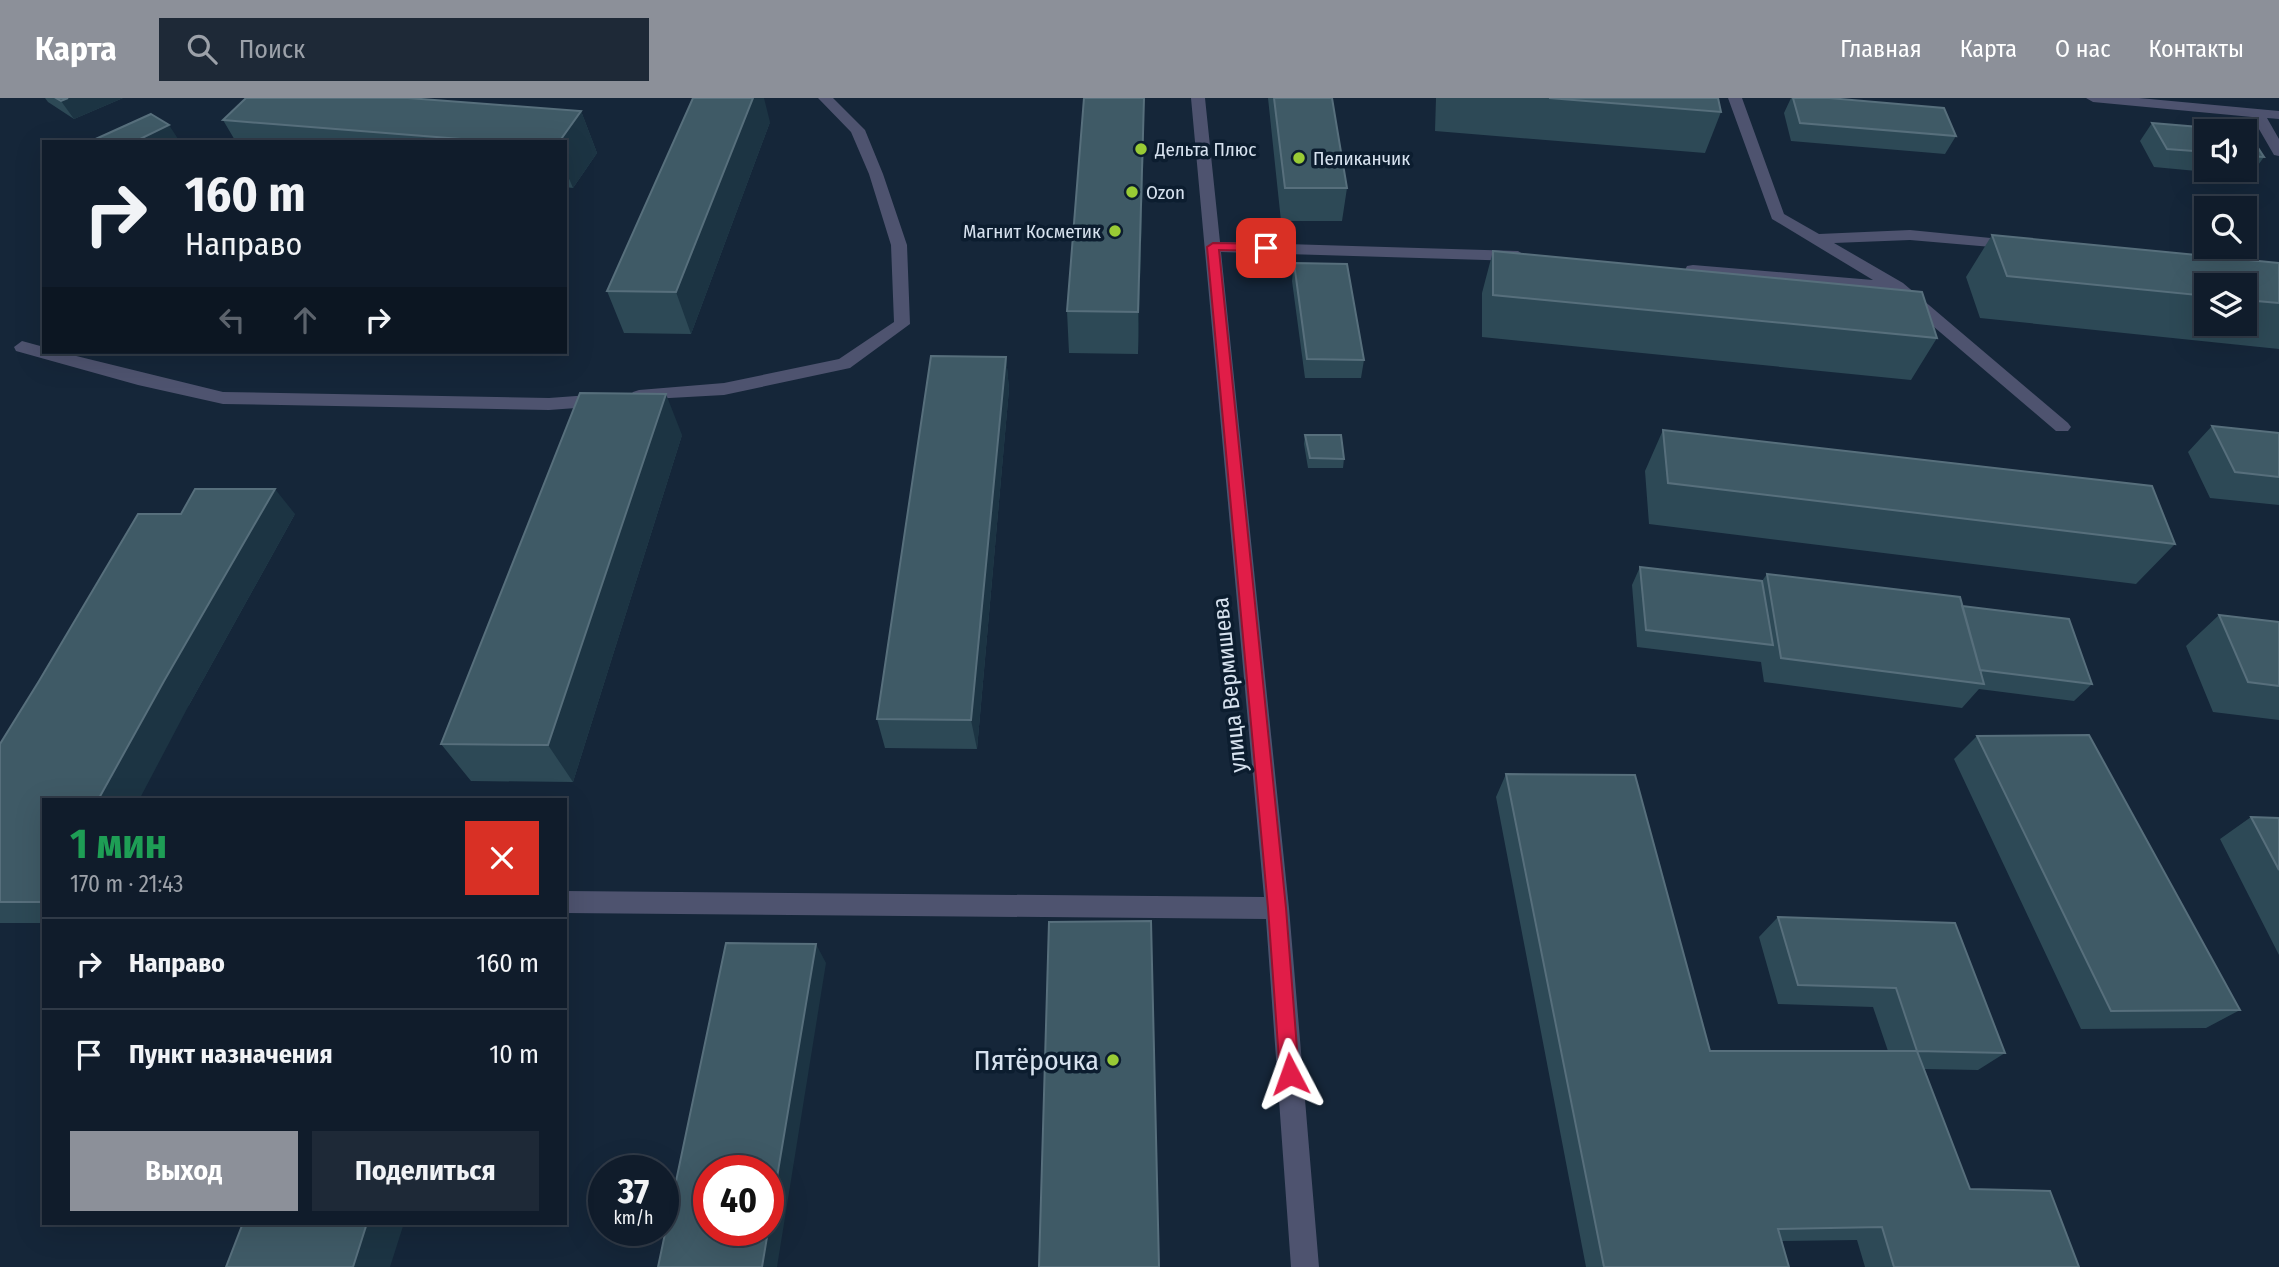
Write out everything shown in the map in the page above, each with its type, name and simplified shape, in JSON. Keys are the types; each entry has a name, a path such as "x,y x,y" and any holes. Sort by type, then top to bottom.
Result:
{"street":[{"path":"50,354 138,379 223,398 548,404 724,389 844,364 902,324 899,245 876,174 858,130 825,98"},
{"name":"улица Вермишева","path":"1198,98 1277,908 1305,1267"},
{"path":"1735,98 1777,216 1897,287 2062,427"},
{"path":"2094,98 2279,115"},
{"path":"2256,113 2279,152"},
{"path":"1817,239 1910,234 2033,246"},
{"path":"1213,247 1479,253 1535,257"},
{"path":"1674,269 1897,287"},
{"path":"22,346 42,352"},
{"path":"567,902 1277,908"}],"building":[{"path":"246,98 408,98 581,111 560,140 474,140 223,120"},
{"path":"693,98 753,98 676,292 607,291"},
{"path":"1084,98 1144,98 1138,312 1067,311"},
{"path":"1274,98 1332,98 1347,188 1285,188"},
{"path":"1549,98 1718,98 1721,112"},
{"path":"1793,98 1829,98 1944,108 1956,136 1800,123"},
{"path":"151,114 169,125 138,140 93,140"},
{"path":"2152,123 2194,127 2194,151 2167,149"},
{"path":"2257,146 2264,157 2257,157"},
{"path":"1992,235 2194,255 2194,259 2279,263 2279,303 2257,301 2257,273 2194,273 2194,295 2007,276"},
{"path":"1493,251 1922,292 1937,338 1493,295"},
{"path":"1294,263 1347,264 1364,360 1307,359"},
{"path":"931,356 1006,357 971,720 877,719"},
{"path":"580,393 666,394 548,745 441,744"},
{"path":"2212,426 2279,433 2279,477 2235,472"},
{"path":"1663,430 2152,486 2175,544 1668,483"},
{"path":"1305,435 1341,435 1344,459 1310,458"},
{"path":"195,489 275,489 99,798 42,798 42,902 0,902 0,744 138,514 181,514"},
{"path":"1640,567 1762,581 1773,645 1646,630"},
{"path":"1767,574 1960,597 1984,684 1781,658"},
{"path":"1962,606 2069,619 2092,684 1980,670"},
{"path":"2219,615 2279,622 2279,686 2248,682"},
{"path":"2089,735 2240,1010 2111,1011 1977,736"},
{"path":"1506,774 1635,775 1710,1051 1917,1051 1970,1189 2050,1191 2079,1267 1894,1267 1882,1227 1778,1229 1789,1267 1604,1267"},
{"path":"2251,817 2279,818 2279,870"},
{"path":"1778,917 1955,923 2005,1053 1917,1051 1896,988 1798,985"},
{"path":"1151,921 1159,1267 1039,1267 1049,922"},
{"path":"726,943 816,944 781,1155 693,1155 693,1246 766,1246 762,1267 658,1267 662,1246 679,1246 679,1167"},
{"path":"242,1225 366,1225 353,1267 226,1267"}],"place":[{"name":"Дельта Плюс","path":"1141,149"},
{"name":"Пеликанчик","path":"1299,158"},
{"name":"Ozon","path":"1132,192"},
{"name":"Магнит Косметик","path":"1115,231"},
{"name":"Пятёрочка","path":"1113,1060"}],"route":[{"path":"1266,248 1213,247 1277,908 1290,1074"}]}
